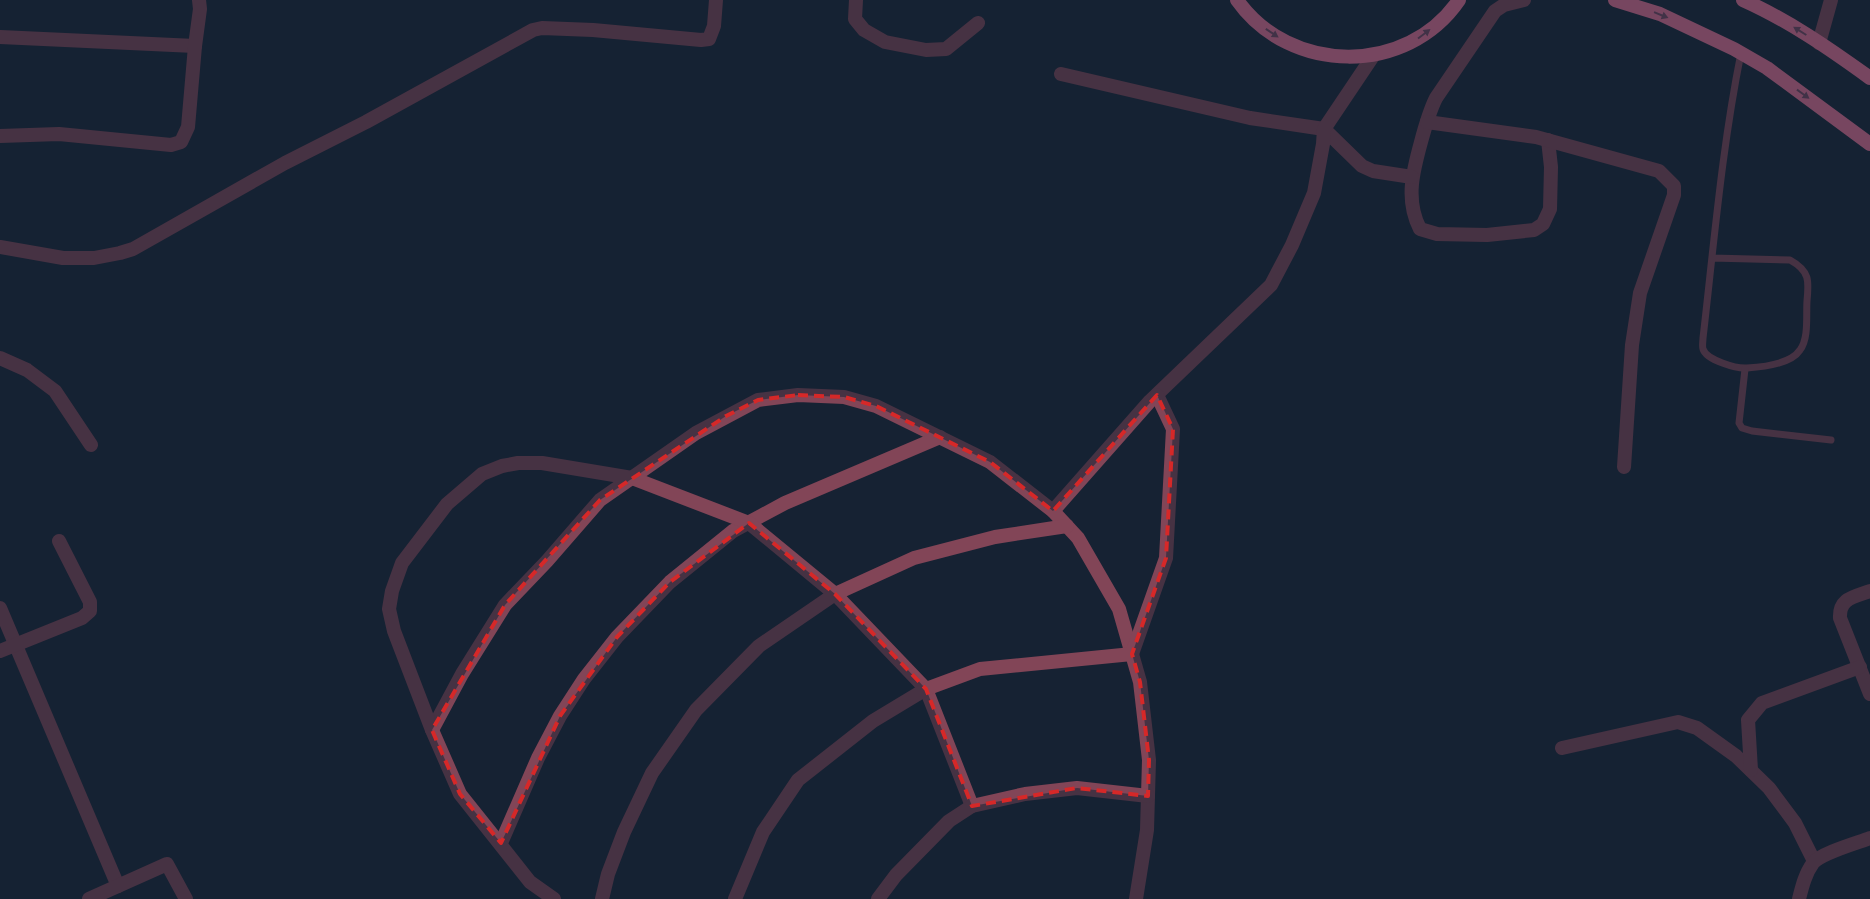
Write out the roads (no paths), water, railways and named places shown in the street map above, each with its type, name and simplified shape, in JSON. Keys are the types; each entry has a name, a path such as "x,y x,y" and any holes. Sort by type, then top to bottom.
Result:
{"highway":[{"path":"1237,0 1246,12 1272,35 1303,50 1338,57 1373,56 1414,41 1450,14 1459,0"},
{"path":"1615,0 1660,14 1741,53 1767,68 1870,144"},
{"path":"1743,0 1768,11 1870,78"}],"street":[{"path":"0,136 59,134 176,145 184,138 188,127 200,0"},
{"path":"0,247 63,258 94,258 133,249 285,163 366,122 533,30 542,28 593,30 709,40 714,26 716,0"},
{"path":"856,0 855,19 864,30 885,42 926,50 946,49 978,23"},
{"path":"1524,0 1504,5 1495,11 1436,98 1427,122 1412,178 1414,217 1420,228 1437,234 1487,235 1534,230 1543,224 1550,209 1551,168 1548,140"},
{"path":"1819,43 1831,0"},
{"path":"0,37 195,46"},
{"path":"1053,511 1157,395 1271,285 1292,245 1314,193 1324,129 1373,56"},
{"path":"1061,74 1250,118 1324,129 1362,166 1373,171 1412,178"},
{"path":"1427,122 1548,140 1659,171 1674,186 1674,195 1640,293 1632,345 1624,467"},
{"path":"0,358 27,370 55,391 91,445"},
{"path":"432,730 462,674 505,605 547,561 600,500 696,433 758,400 798,395 844,397 876,406 990,462 1053,511 1078,538 1120,609 1140,682 1149,760 1146,830 1136,899"},
{"path":"1132,654 1166,558 1173,429 1157,395"},
{"path":"501,843 538,758 560,716 584,680 612,644 670,582 733,531 785,503 940,437"},
{"path":"554,899 530,882 501,843 460,794 432,730 394,631 389,609 392,590 402,563 447,504 482,474 502,466 518,463 542,463 632,478 749,523 835,594 926,689 972,806"},
{"path":"602,899 608,874 624,832 652,773 696,710 759,646 835,594 914,558 995,537 1067,526"},
{"path":"0,651 82,618 90,611 90,602 58,541"},
{"path":"1870,591 1844,601 1839,609 1840,618 1870,694"},
{"path":"0,608 118,886"},
{"path":"735,899 763,832 798,780 873,721 926,689 980,669 1132,654"},
{"path":"1751,770 1748,720 1762,703 1860,667"},
{"path":"1562,748 1642,732 1678,722 1697,728 1736,756 1769,788 1795,823 1814,861"},
{"path":"878,899 896,875 949,821 972,806 1025,794 1077,788 1148,796"},
{"path":"1798,899 1806,876 1814,861 1839,849 1870,838"},
{"path":"93,898 167,864 186,899"}],"lane":[{"path":"1712,258 1790,260 1798,264 1809,281 1804,343 1799,352 1781,363 1746,369 1715,361 1703,349 1712,258 1732,95 1741,53"},
{"path":"1746,369 1739,423 1742,428 1752,431 1831,440"}]}
